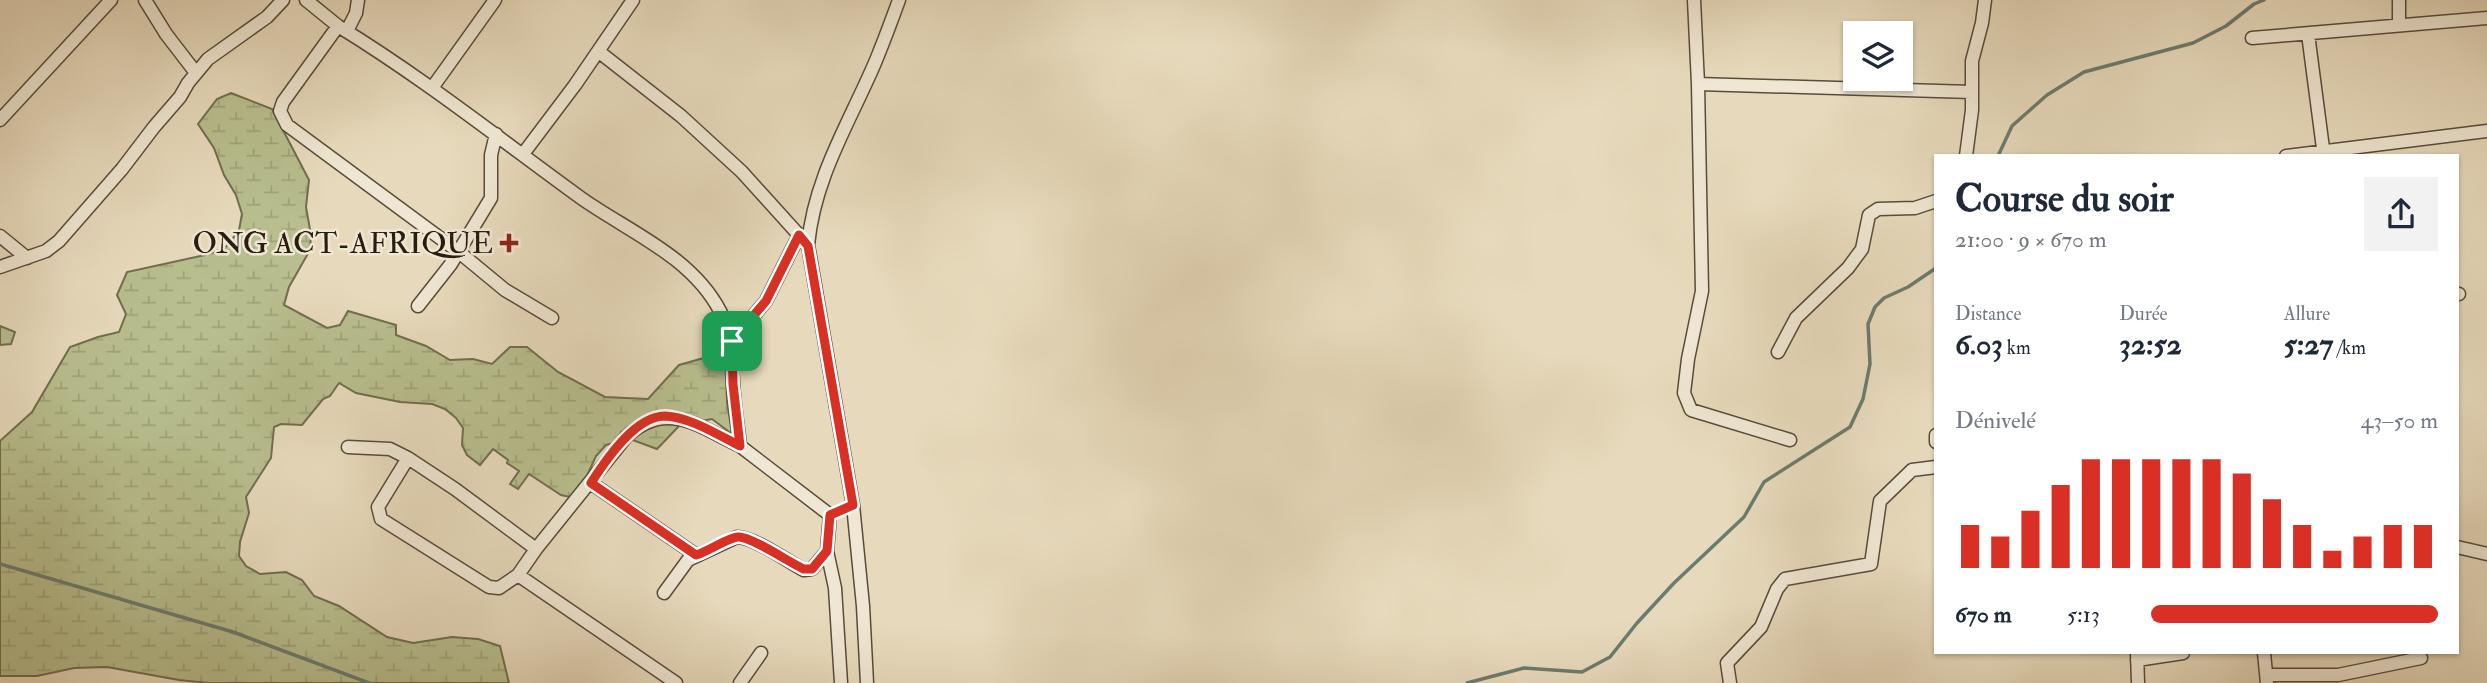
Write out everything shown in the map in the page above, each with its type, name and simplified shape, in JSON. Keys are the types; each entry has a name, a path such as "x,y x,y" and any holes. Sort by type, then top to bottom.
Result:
{"street":[{"path":"0,120 111,0"},
{"path":"145,0 166,34 196,73"},
{"path":"0,267 46,251 59,241 122,169 208,59 267,17 283,0"},
{"path":"306,0 582,198 611,215 685,269 711,295 732,341 733,384 740,446"},
{"path":"358,0 356,13 283,102 283,118 295,131 459,252 505,290 552,318"},
{"path":"432,88 495,0"},
{"path":"523,154 575,85 633,0"},
{"path":"867,683 853,505 808,246 814,205 836,144 874,66 899,0"},
{"path":"1694,0 1702,291 1684,393 1691,410 1790,440"},
{"path":"1966,154 1972,61 1985,0"},
{"path":"2399,0 2399,24"},
{"path":"2252,38 2487,18"},
{"path":"2308,34 2324,154 2487,131"},
{"path":"598,51 681,116 742,172 808,246"},
{"path":"1698,84 1972,92"},
{"path":"418,306 459,252 491,198 491,155 496,134"},
{"path":"1778,352 1796,318 1840,276 1862,249 1868,215 1878,209 1915,208 1934,202"},
{"path":"732,341 766,301 799,235"},
{"path":"0,236 27,258"},
{"path":"408,458 378,507 381,519 489,587 499,588 518,575 626,437 638,426 665,416 689,422 740,446 830,515"},
{"path":"348,447 390,449 408,458 536,549"},
{"path":"1730,683 1727,663 1761,627 1777,589 1785,579 1871,564 1880,501 1912,470 1934,467"},
{"path":"591,483 696,555"},
{"path":"830,515 853,505"},
{"path":"830,515 827,551 835,588 841,683"},
{"path":"664,593 683,564 730,539 742,537 808,570 812,569 827,551"},
{"path":"2459,547 2487,554"},
{"path":"518,575 676,683"},
{"path":"740,683 761,653"},
{"path":"2136,682 2137,656 2168,654"},
{"path":"2263,654 2267,679 2338,675 2421,658"}],"green space":[{"path":"231,93 272,109 309,180 306,207 311,235 310,250 289,287 284,305 327,328 340,325 348,311 396,325 396,335 426,346 450,360 473,359 492,364 510,347 527,347 558,372 605,397 648,399 679,365 725,352 727,402 732,434 712,419 680,425 657,449 630,439 606,445 596,456 586,478 570,497 561,495 529,474 518,489 510,484 519,471 493,449 480,465 467,455 462,445 463,428 456,418 445,409 432,404 400,402 356,393 339,383 302,425 281,424 274,427 271,458 246,497 249,513 240,542 239,556 246,566 260,574 286,572 302,580 314,596 339,606 387,637 413,643 452,637 478,639 500,646 509,683 208,683 107,667 74,668 37,676 0,676 0,441 32,412 70,347 119,332 126,314 117,295 127,272 225,248 239,230 242,214 236,195 224,175 214,148 198,124 217,99"},
{"path":"0,326 15,332 11,344 0,345"}],"waterway":[{"path":"1999,154 2012,126 2047,95 2084,72 2193,43 2226,26 2254,4 2264,0"},
{"path":"1467,683 1524,668 1582,672 1610,657 1674,583 1744,517 1764,482 1850,427 1863,399 1870,364 1868,324 1875,307 1884,298 1908,287 1934,269"},
{"path":"0,564 233,632 369,683"}],"place":[{"name":"ONG ACT-AFRIQUE","path":"509,243"}],"route":[{"path":"799,235 808,246 853,505 830,515 827,551 812,569 804,569 742,537 730,539 711,551 696,555 591,483 626,437 638,426 665,416 689,422 740,446 733,384 732,341 766,301 799,235"}]}
